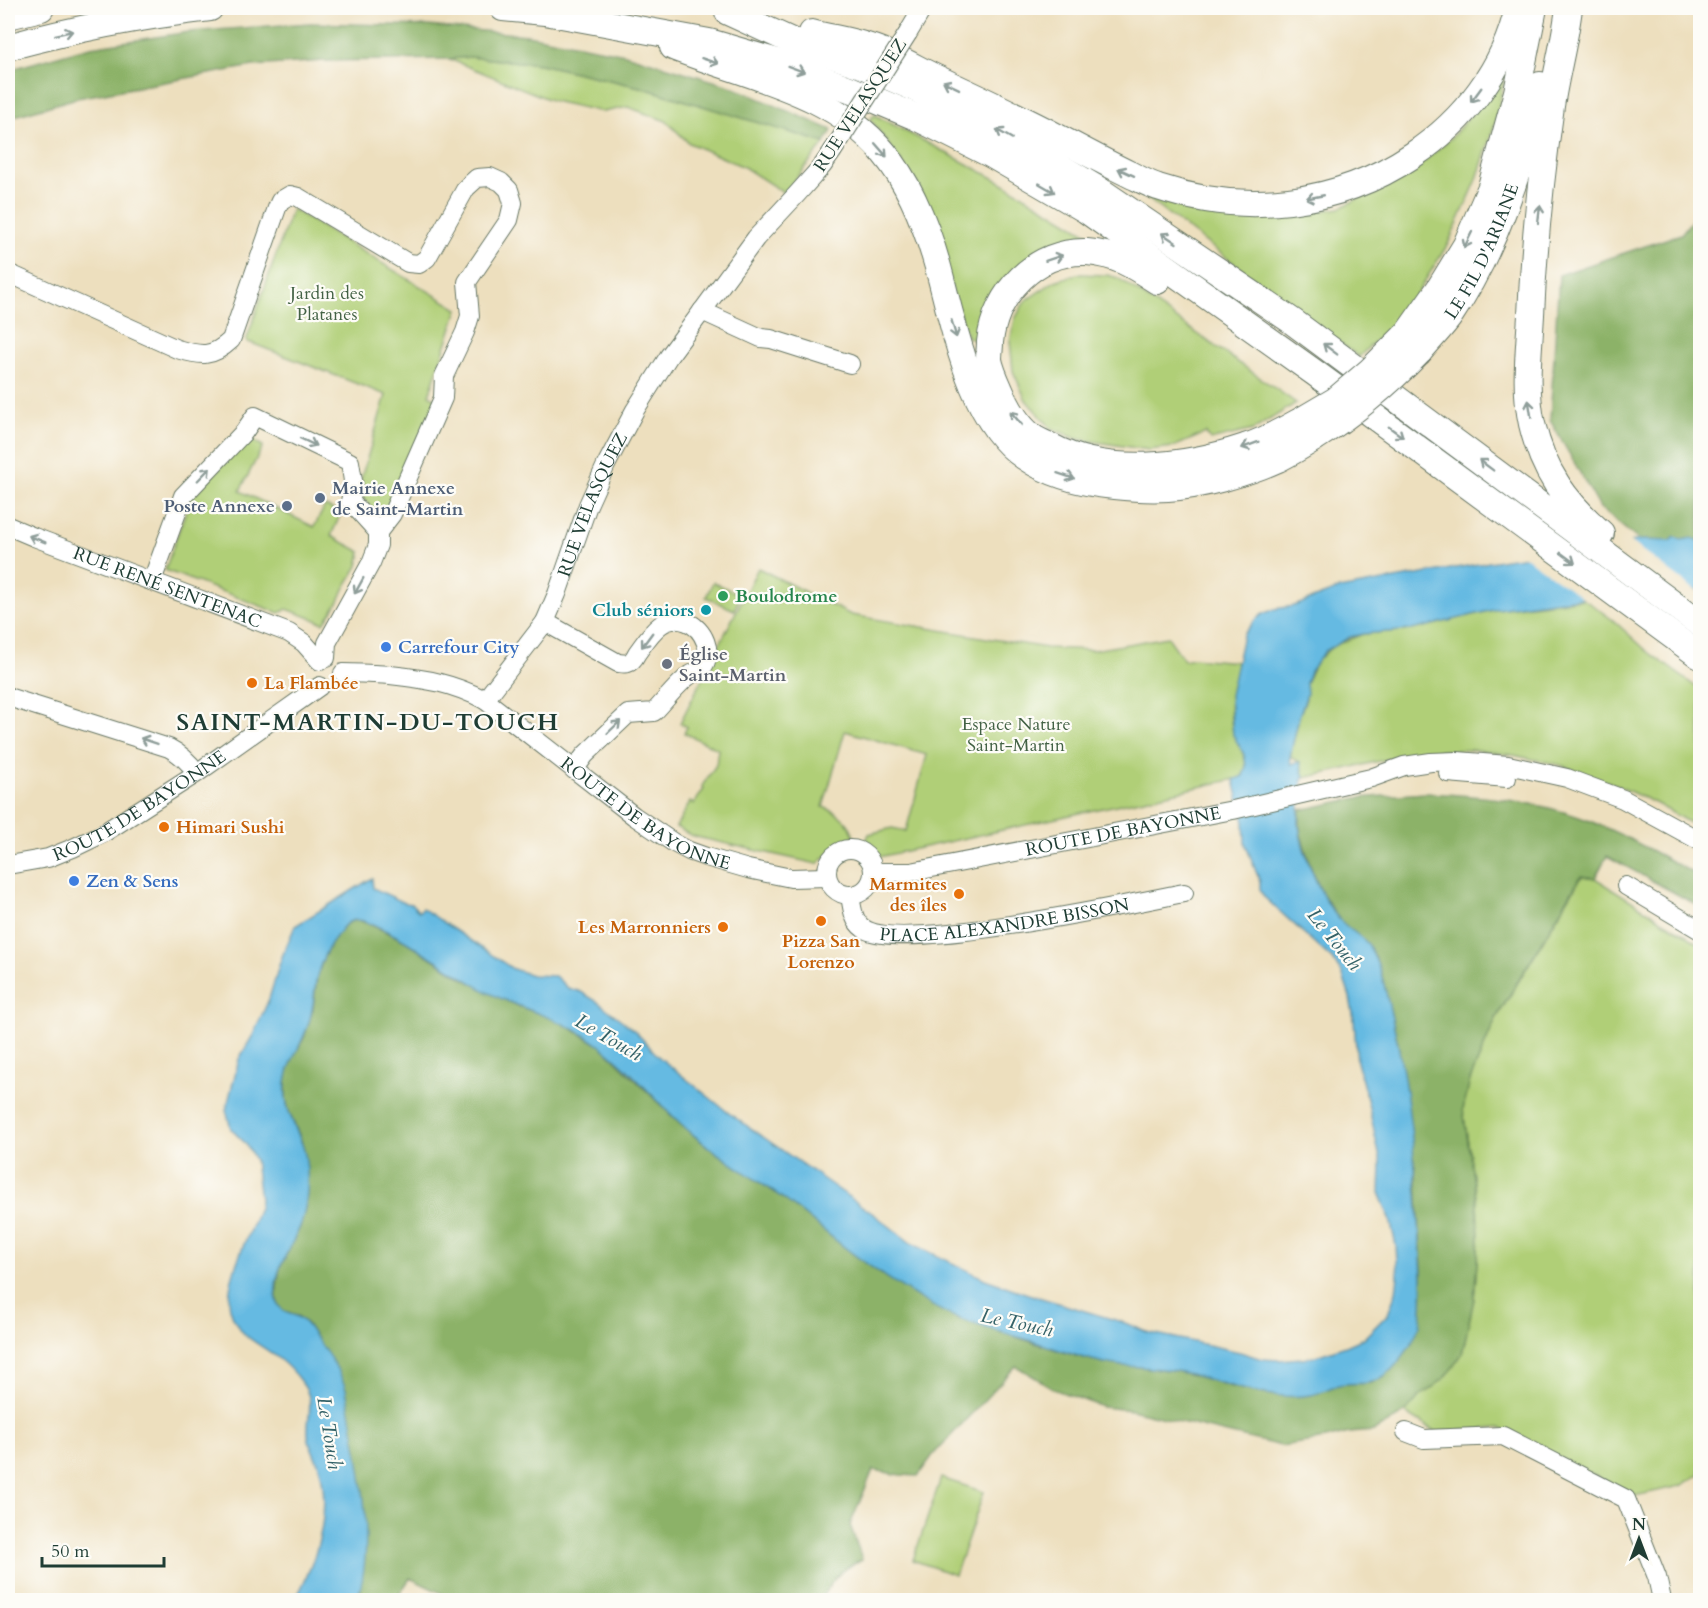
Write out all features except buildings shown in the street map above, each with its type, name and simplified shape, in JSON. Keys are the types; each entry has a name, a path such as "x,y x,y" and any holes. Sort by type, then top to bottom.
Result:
{"highway":[{"path":"8,16 40,8"},
{"path":"8,47 126,19 210,8"},
{"path":"503,8 545,12 709,42 784,64 916,117 990,154 1086,210 1315,373 1701,656"},
{"path":"719,10 873,48 1156,186 1192,197 1276,203 1318,197 1357,185 1392,169 1424,148 1466,109 1490,76 1506,45 1518,8"},
{"name":"LE FIL D'ARIANE","path":"1413,343 1439,289 1466,244 1491,188 1517,92 1534,8"},
{"name":"LE FIL D'ARIANE","path":"1308,430 1335,400 1370,371 1448,318 1496,231 1513,185 1535,106 1558,8"},
{"path":"1569,8 1551,105 1532,296 1528,401 1539,445 1556,483 1568,501 1603,534 1644,565 1655,591"},
{"path":"719,10 796,43 864,66 912,87 1000,132 1099,190 1292,321 1701,624"},
{"path":"617,25 701,58 771,80 834,110 863,130 885,154 902,179 925,228 970,381 1001,435 1024,457 1061,476 1097,484 1137,488 1170,488 1239,473 1277,459 1308,430"},
{"path":"1308,430 1280,432 1246,447 1204,458 1151,466 1102,464 1065,454 1031,436 1007,408 989,358 991,333 998,309 1011,287 1042,261 1067,254 1087,252 1129,262 1275,359 1315,373"}],"street":[{"name":"RUE VELASQUEZ","path":"485,700 545,622 588,505 606,465 635,410 669,356 756,238 823,165 922,8"},
{"path":"8,273 177,349 206,355 221,349 231,340 277,208 280,201 290,195 298,197 408,263 419,264 427,258 466,188 477,178 490,177 501,182 509,190 513,203 509,219 467,282 470,315 465,332 444,376 443,398 392,514 378,532 375,554 327,643 323,660 315,666 313,673 320,686"},
{"path":"702,311 761,338 771,339 850,364"},
{"path":"152,581 183,496 244,432 255,416 350,462 354,487 350,501 378,532"},
{"name":"RUE RENÉ SENTENAC","path":"8,526 289,633 323,660"},
{"path":"545,622 618,663 631,661 658,626 672,620 682,620 699,630 707,647 707,655 701,669 689,676 654,712 628,714 574,770"},
{"path":"323,660 339,662 343,674"},
{"name":"ROUTE DE BAYONNE","path":"8,865 41,859 73,848 102,834 197,773 320,686 325,688 335,686 343,674 359,672 440,682 460,688 485,700 656,832 689,851 748,869 791,878 827,877"},
{"path":"8,697 169,748 189,762 197,773"},
{"name":"ROUTE DE BAYONNE","path":"873,872 911,872 1233,810 1371,778 1404,766 1431,762 1484,762 1567,778 1623,799 1701,841"},
{"name":"ROUTE DE BAYONNE","path":"1371,778 1452,773 1524,780 1556,787 1596,800 1633,816 1701,853"},
{"path":"849,849 864,855 870,862 873,872 866,888 850,895 836,890 827,877 828,864 832,858 837,853 849,849"},
{"path":"1626,886 1701,930"},
{"name":"PLACE ALEXANDRE BISSON","path":"850,895 856,921 864,930 878,934 908,935 969,932 1184,893"},
{"path":"1406,1432 1424,1439 1503,1436 1626,1499 1657,1577 1662,1600"}],"green space":[{"path":"310,23 428,26 527,35 625,54 730,86 832,130 825,143 640,87 540,64 470,57 324,61 253,66 77,98 8,118 8,70 90,47 189,32"},
{"path":"470,57 540,64 640,87 825,143 784,193 744,167 689,143 666,121 628,107 603,112 553,101 449,59"},
{"path":"1505,75 1496,121 1476,182 1448,244 1403,316 1359,357 1144,196 1201,212 1259,219 1340,208 1415,169 1451,138"},
{"path":"875,115 1001,182 1101,242 1052,248 980,341 967,337 919,186 870,119"},
{"name":"Jardin des Platanes","path":"292,209 458,309 429,395 438,400 385,515 379,516 357,492 386,395 246,341"},
{"path":"1700,210 1700,591 1600,508 1550,420 1559,275 1681,234"},
{"path":"1077,274 1107,275 1118,278 1296,403 1253,430 1210,440 1206,433 1173,447 1149,450 1077,439 1051,428 1026,400 1013,371 1010,341 1015,319 1025,301 1055,281"},
{"path":"248,438 263,446 240,491 314,527 325,506 341,513 331,536 361,552 358,566 324,623 287,609 279,613 165,570 190,499"},
{"name":"Espace Nature Saint-Martin","path":"758,568 851,615 1046,648 1094,650 1168,637 1184,660 1193,658 1238,662 1230,711 1234,733 1245,759 1245,772 1240,778 879,857 866,845 869,834 892,828 906,831 927,755 845,731 823,807 843,818 854,837 832,850 817,864 692,836 676,827 690,802 694,804 704,789 702,786 716,765 718,749 684,733 687,727 680,723"},
{"name":"Boulodrome","path":"713,582 741,595 734,610 706,597"},
{"path":"1584,599 1613,620 1647,651 1700,690 1700,829 1657,804 1614,784 1560,765 1513,755 1476,750 1425,751 1304,778 1300,762 1290,757 1299,717 1306,699 1306,683 1316,662 1333,646 1363,634 1412,630 1497,609"},
{"path":"1425,793 1517,801 1562,812 1606,828 1700,877 1700,907 1607,856 1595,878 1581,876 1496,1018 1470,1080 1463,1109 1477,1204 1479,1238 1474,1299 1462,1354 1445,1378 1418,1398 1405,1413 1374,1431 1349,1433 1281,1446 1131,1410 1102,1407 1056,1390 1016,1366 933,1455 918,1476 873,1470 850,1525 862,1559 837,1576 822,1600 451,1600 410,1578 396,1600 357,1600 361,1590 316,1338 307,1324 297,1315 281,1310 277,1298 280,1268 300,1227 307,1191 305,1156 286,1099 286,1075 304,1038 313,1009 317,978 323,959 333,940 345,925 359,920 382,930 405,941 464,979 518,1006 557,1020 601,1046 682,1126 709,1148 788,1202 881,1274 956,1318 1105,1363 1176,1371 1259,1393 1283,1396 1311,1395 1340,1384 1372,1383 1421,1313 1422,1269 1417,1180 1398,1044 1382,976 1367,943 1340,921 1321,891 1300,832 1300,810 1357,798"},
{"path":"1582,876 1595,878 1700,944 1700,1474 1680,1486 1635,1496 1500,1428 1436,1432 1405,1413 1418,1398 1445,1378 1462,1354 1474,1299 1479,1238 1477,1204 1463,1109 1470,1080 1496,1019"},
{"path":"941,1478 984,1492 955,1575 913,1560"}],"water":[{"name":"Le Touch","path":"1674,537 1700,541 1700,590 1673,588 1554,601 1497,609 1412,630 1363,634 1350,637 1325,651 1310,671 1306,683 1307,694 1290,757 1291,764 1300,762 1304,778 1302,779 1299,814 1301,837 1314,876 1327,902 1341,921 1368,944 1378,965 1399,1049 1414,1159 1422,1284 1420,1325 1410,1346 1397,1364 1374,1381 1331,1387 1311,1395 1272,1395 1179,1372 1119,1366 1092,1360 947,1314 873,1268 784,1199 704,1144 618,1061 583,1034 489,993 383,929 356,920 347,923 325,954 317,976 312,1011 306,1032 287,1077 287,1106 305,1154 307,1189 301,1224 279,1271 276,1291 281,1309 307,1325 334,1363 346,1389 364,1495 366,1549 357,1600 295,1600 310,1569 320,1537 324,1503 323,1486 320,1469 309,1439 310,1402 306,1389 285,1364 243,1333 230,1308 229,1297 234,1271 259,1208 260,1200 255,1160 246,1144 231,1129 226,1110 239,1059 269,999 281,959 295,926 372,878 373,888 412,904 419,912 422,908 513,969 532,975 555,976 568,988 581,992 598,1002 634,1030 659,1057 730,1114 875,1215 911,1243 985,1279 1147,1332 1262,1359 1313,1357 1364,1338 1388,1314 1396,1292 1398,1276 1396,1246 1390,1219 1380,1195 1381,1163 1357,1062 1354,1020 1350,997 1342,973 1332,959 1264,897 1245,843 1244,822 1234,780 1243,776 1246,766 1243,752 1233,735 1230,695 1243,635 1263,614 1275,609 1294,606 1339,589 1506,559 1644,540 1670,541"}],"pier":[{"path":"1627,539 1699,593 1673,591 1587,601 1521,554"}],"place":[{"name":"Mairie Annexe de Saint-Martin","path":"320,498"},
{"name":"Poste Annexe","path":"287,506"},
{"name":"Boulodrome","path":"723,596"},
{"name":"Club séniors","path":"706,610"},
{"name":"Carrefour City","path":"386,647"},
{"name":"Église Saint-Martin","path":"667,664"},
{"name":"La Flambée","path":"252,683"},
{"name":"Himari Sushi","path":"164,827"},
{"name":"Zen & Sens","path":"74,881"},
{"name":"Marmites des îles","path":"959,894"},
{"name":"Pizza San Lorenzo","path":"821,921"},
{"name":"Les Marronniers","path":"723,927"}],"district":[{"name":"SAINT-MARTIN-DU-TOUCH","path":"368,722"}]}
